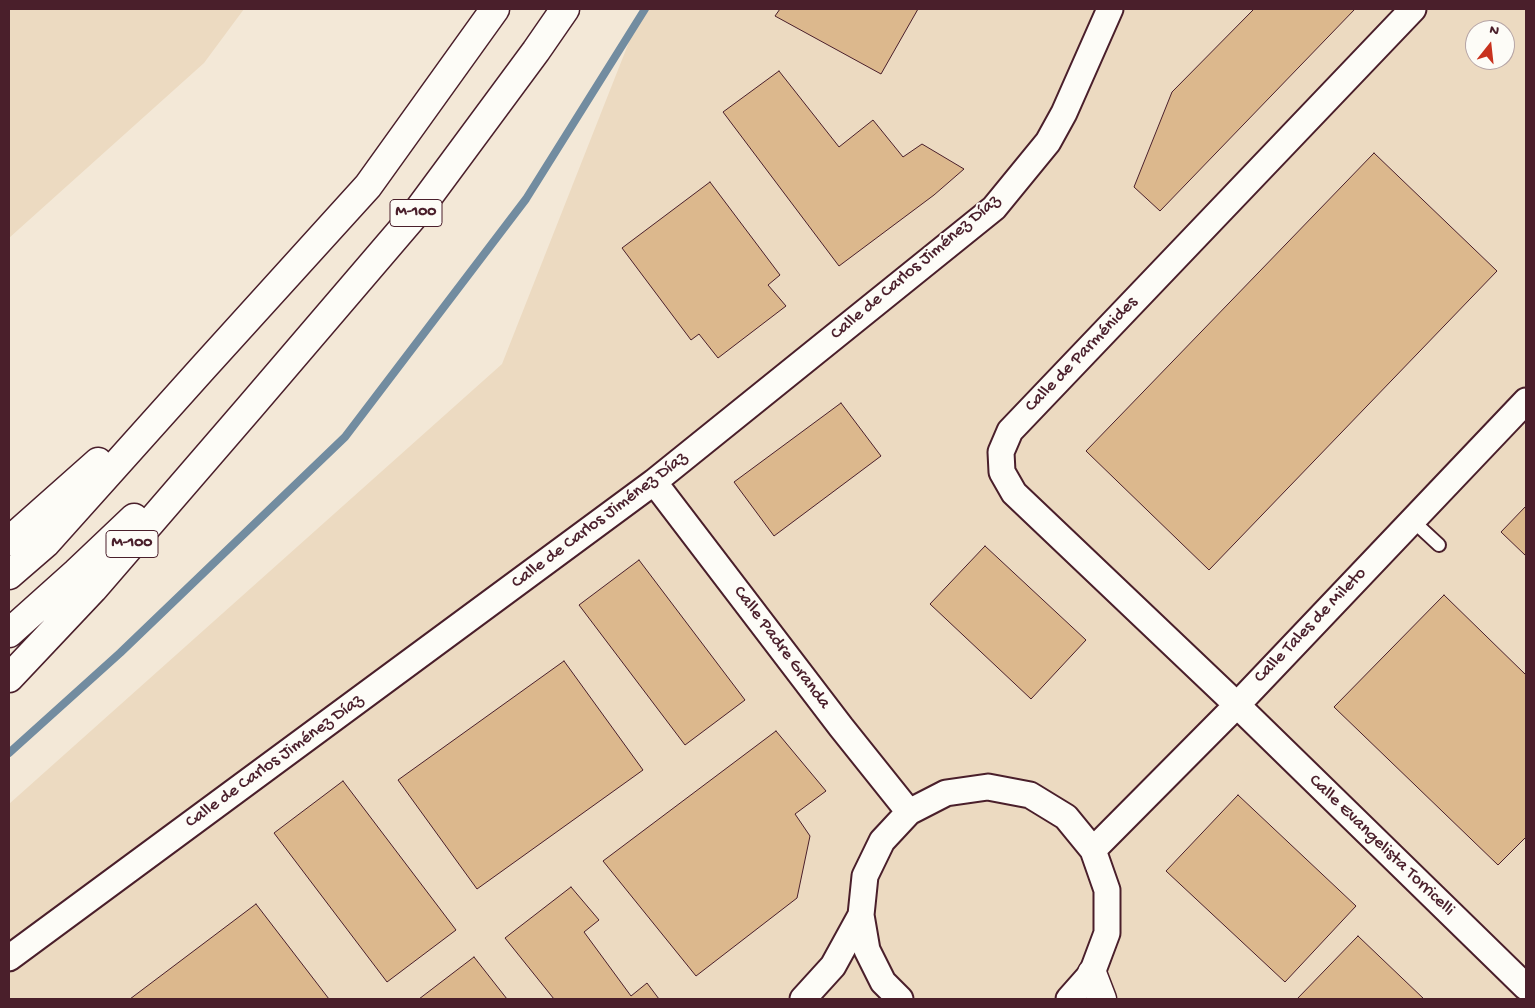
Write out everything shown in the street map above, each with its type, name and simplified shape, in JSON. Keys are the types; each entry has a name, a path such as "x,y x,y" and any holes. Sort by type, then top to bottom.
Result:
{"highway":[{"name":"M-100","path":"9,575 46,543 368,186 495,9"},
{"name":"M-100","path":"9,678 93,589 417,212 565,9"},
{"name":"M-100","path":"9,541 202,369"},
{"name":"M-100","path":"9,633 76,573 251,406"},
{"path":"1092,973 1102,999"}],"street":[{"name":"Calle de Carlos Jiménez Díaz","path":"9,958 654,482 994,208 1048,142 1064,113 1110,9"},
{"name":"Calle de Parménides","path":"1237,704 1014,494 1002,472 1000,452 1010,431 1413,9"},
{"name":"Calle Tales de Mileto","path":"1093,850 1237,704 1526,401"},
{"name":"Calle Padre Granda","path":"654,482 841,727 909,812"},
{"name":"Calle Evangelista Torricelli","path":"1237,704 1526,987"},
{"path":"900,999 883,982 867,950 861,915 865,876 882,841 909,812 946,793 988,786 1030,796 1066,817 1093,850 1107,890 1107,933 1092,973 1069,999"},
{"path":"803,999 834,966 861,915"}],"lane":[{"path":"1412,520 1439,545"}],"shaded area":[{"path":"9,9 244,9 204,63 9,238"},
{"path":"642,9 1526,9 1526,999 9,999 9,804 502,364"}],"building":[{"path":"780,9 918,9 881,74 775,16"},
{"path":"1251,9 1355,9 1160,211 1134,187 1172,92 1253,10"},
{"path":"779,71 839,147 873,120 903,157 922,144 964,169 934,195 839,266 723,112"},
{"path":"1374,153 1497,271 1209,570 1086,451"},
{"path":"710,182 780,275 768,285 786,306 718,358 699,334 691,340 622,248"},
{"path":"841,403 881,456 774,536 734,482"},
{"path":"1526,506 1526,556 1501,532"},
{"path":"985,546 1086,640 1031,699 930,604"},
{"path":"639,560 745,700 685,745 579,605"},
{"path":"1444,595 1526,675 1526,837 1498,865 1334,707"},
{"path":"564,661 643,770 477,889 398,780"},
{"path":"776,731 826,791 795,814 810,836 797,898 696,976 603,861"},
{"path":"343,781 456,930 387,982 274,833"},
{"path":"1238,795 1356,906 1285,982 1166,871"},
{"path":"571,887 599,920 584,932 631,996 647,983 659,999 554,999 505,938"},
{"path":"256,904 329,999 130,999"},
{"path":"1358,936 1424,999 1297,999"},
{"path":"474,957 507,999 419,999"}],"waterway":[{"path":"9,753 120,653 345,437 526,199 645,9"}]}
